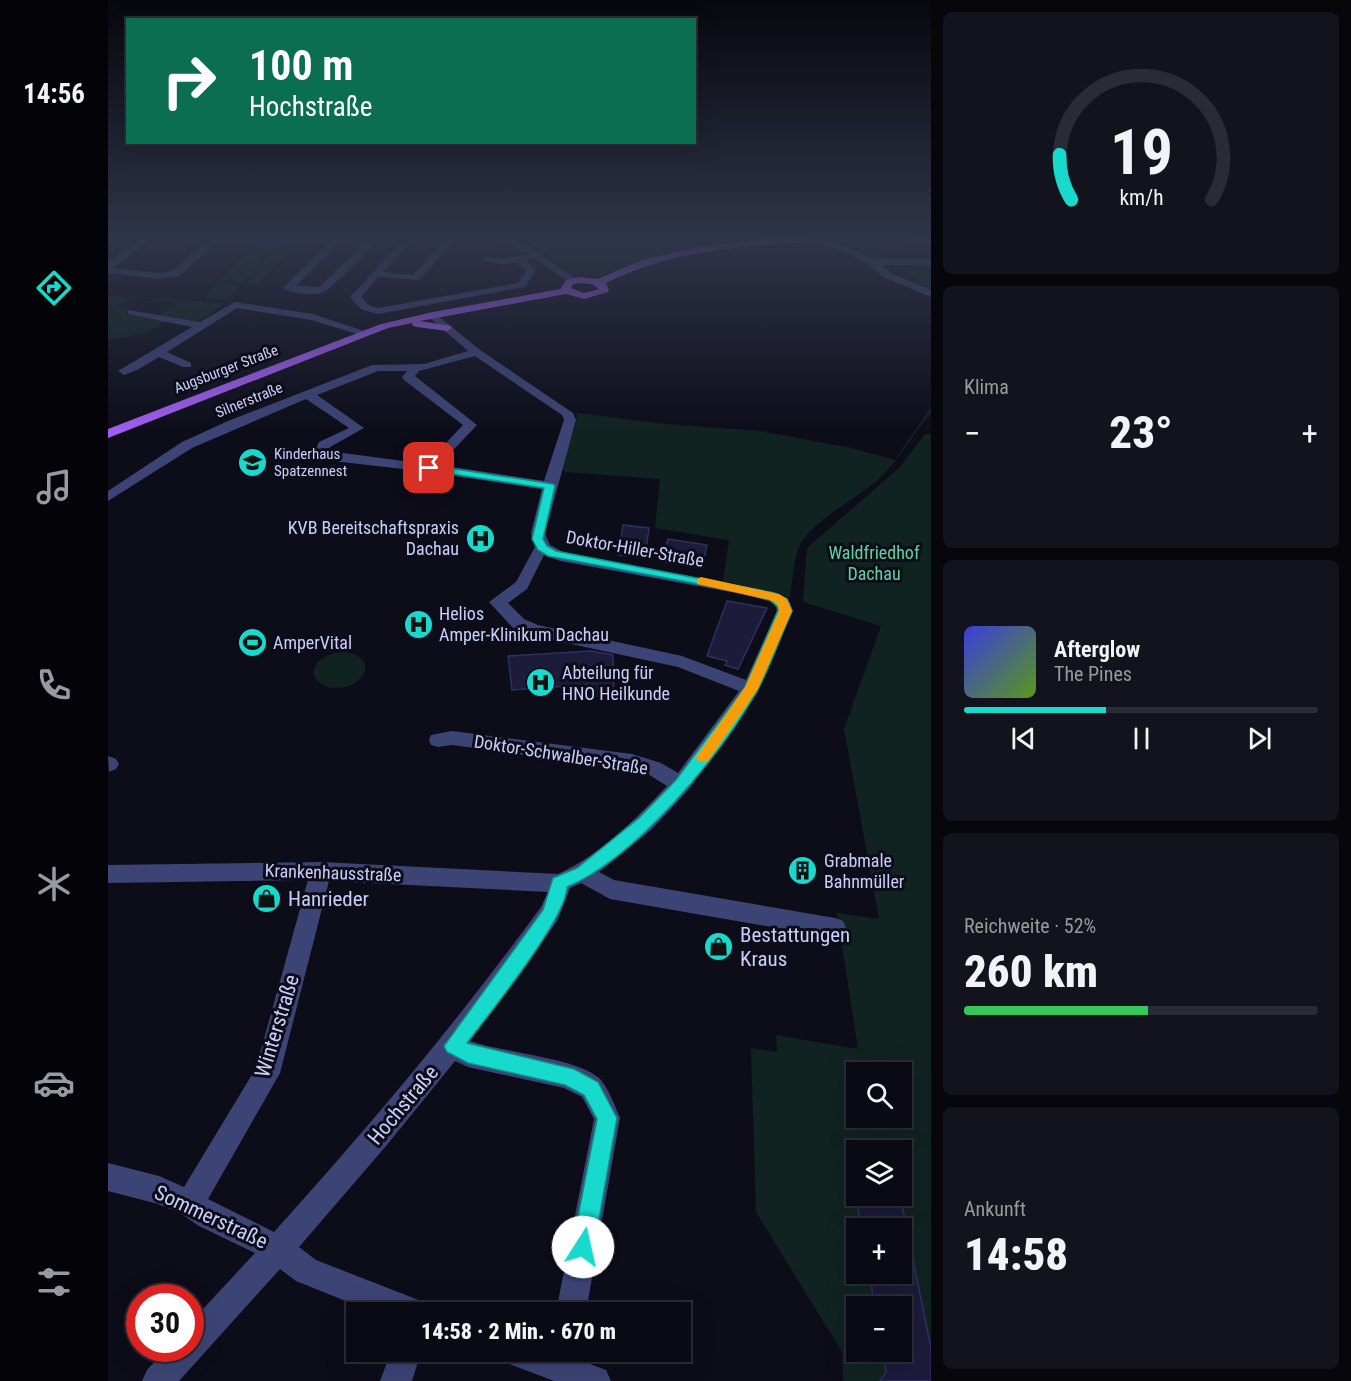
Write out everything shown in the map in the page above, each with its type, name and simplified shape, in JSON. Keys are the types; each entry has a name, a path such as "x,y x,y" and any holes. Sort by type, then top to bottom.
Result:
{"main road":[{"name":"Augsburger Straße","path":"108,434 364,333 433,315 498,303"},
{"path":"385,326 418,323 447,328"}],"street":[{"path":"361,303 366,308 378,311 411,303"},
{"path":"124,371 228,307 243,305 313,317 364,333"},
{"path":"132,312 201,325"},
{"name":"Doktor-Hiller-Straße","path":"433,315 476,352 567,413 570,420 549,486 538,533 542,548 560,556 736,588 774,597 782,602 785,611 751,689"},
{"path":"158,352 187,365"},
{"name":"Silnerstraße","path":"108,496 187,445 376,366 415,369 476,352"},
{"path":"415,369 408,377 471,425 429,468"},
{"path":"307,394 358,428 324,445 321,453 329,457 429,468 549,486"},
{"path":"542,548 535,555 525,582 516,591 497,602 518,623 534,630 682,662 751,689 681,784 645,823 582,873 559,883"},
{"name":"Doktor-Schwalber-Straße","path":"438,740 452,738 632,762 654,768 681,784"},
{"name":"Krankenhausstraße","path":"108,873 321,870 559,883"},
{"name":"Winterstraße","path":"190,1203 267,1073 321,870"},
{"path":"582,873 610,889 835,928"},
{"name":"Hochstraße","path":"204,1330 278,1249 453,1046 549,914 559,892 559,883"},
{"path":"453,1046 468,1054 567,1076 591,1088 607,1118 573,1302"},
{"name":"Sommerstraße","path":"108,1177 159,1190 190,1203 209,1216 278,1249 306,1271 385,1302"},
{"name":"Hochstraße","path":"158,1381 175,1362"},
{"path":"396,1381 403,1362"},
{"path":"566,1362 595,1381"}],"green space":[{"path":"108,303 123,303 117,307 130,310 125,313 166,321 142,334 108,340"},
{"path":"177,303 224,303 198,322 159,315"},
{"path":"931,407 931,413 887,471 824,519 804,538 795,559 790,597 723,581 729,540 655,528 660,479 565,472 560,467 576,424 577,413 666,424 760,431 851,448 895,460"},
{"name":"Waldfriedhof Dachau","path":"925,434 931,434 931,1381 843,1381 842,1352 756,1212 751,1048 777,1052 776,1035 858,1049 837,913 879,919 844,729 881,626 803,602 807,548 900,467"},
{"path":"339,652 360,657 365,663 364,672 353,684 334,688 325,686 313,674 314,669 322,659"}],"building":[{"path":"623,525 649,528 645,558 618,555"},
{"path":"668,539 707,545 702,568 662,562"},
{"path":"727,601 767,608 738,669 725,665 727,661 707,656"},
{"path":"591,651 613,655 614,697 593,696 593,684 512,690 508,656"},
{"path":"858,1206 902,1206 904,1218 859,1218"},
{"path":"912,1255 931,1348 931,1381 880,1381 886,1372 884,1362 912,1362 912,1296 873,1296 871,1284 912,1284"}],"slow traffic":[{"path":"701,581 774,597 785,606 785,611 751,689 703,757"}],"place":[{"name":"Kinderhaus Spatzennest","path":"253,463"},
{"name":"KVB Bereitschaftspraxis Dachau","path":"480,538"},
{"name":"Helios Amper-Klinikum Dachau","path":"418,624"},
{"name":"AmperVital","path":"252,643"},
{"name":"Abteilung für HNO Heilkunde","path":"541,683"},
{"name":"Grabmale Bahnmüller","path":"803,871"},
{"name":"Hanrieder","path":"267,899"},
{"name":"Bestattungen Kraus","path":"719,947"}],"route":[{"path":"429,468 549,486 538,539 542,548 553,554 736,588 774,597 785,606 785,611 751,689 707,751 681,784 645,823 582,873 559,883 559,892 549,914 453,1046 468,1054 567,1076 591,1088 607,1118 583,1247"}]}
